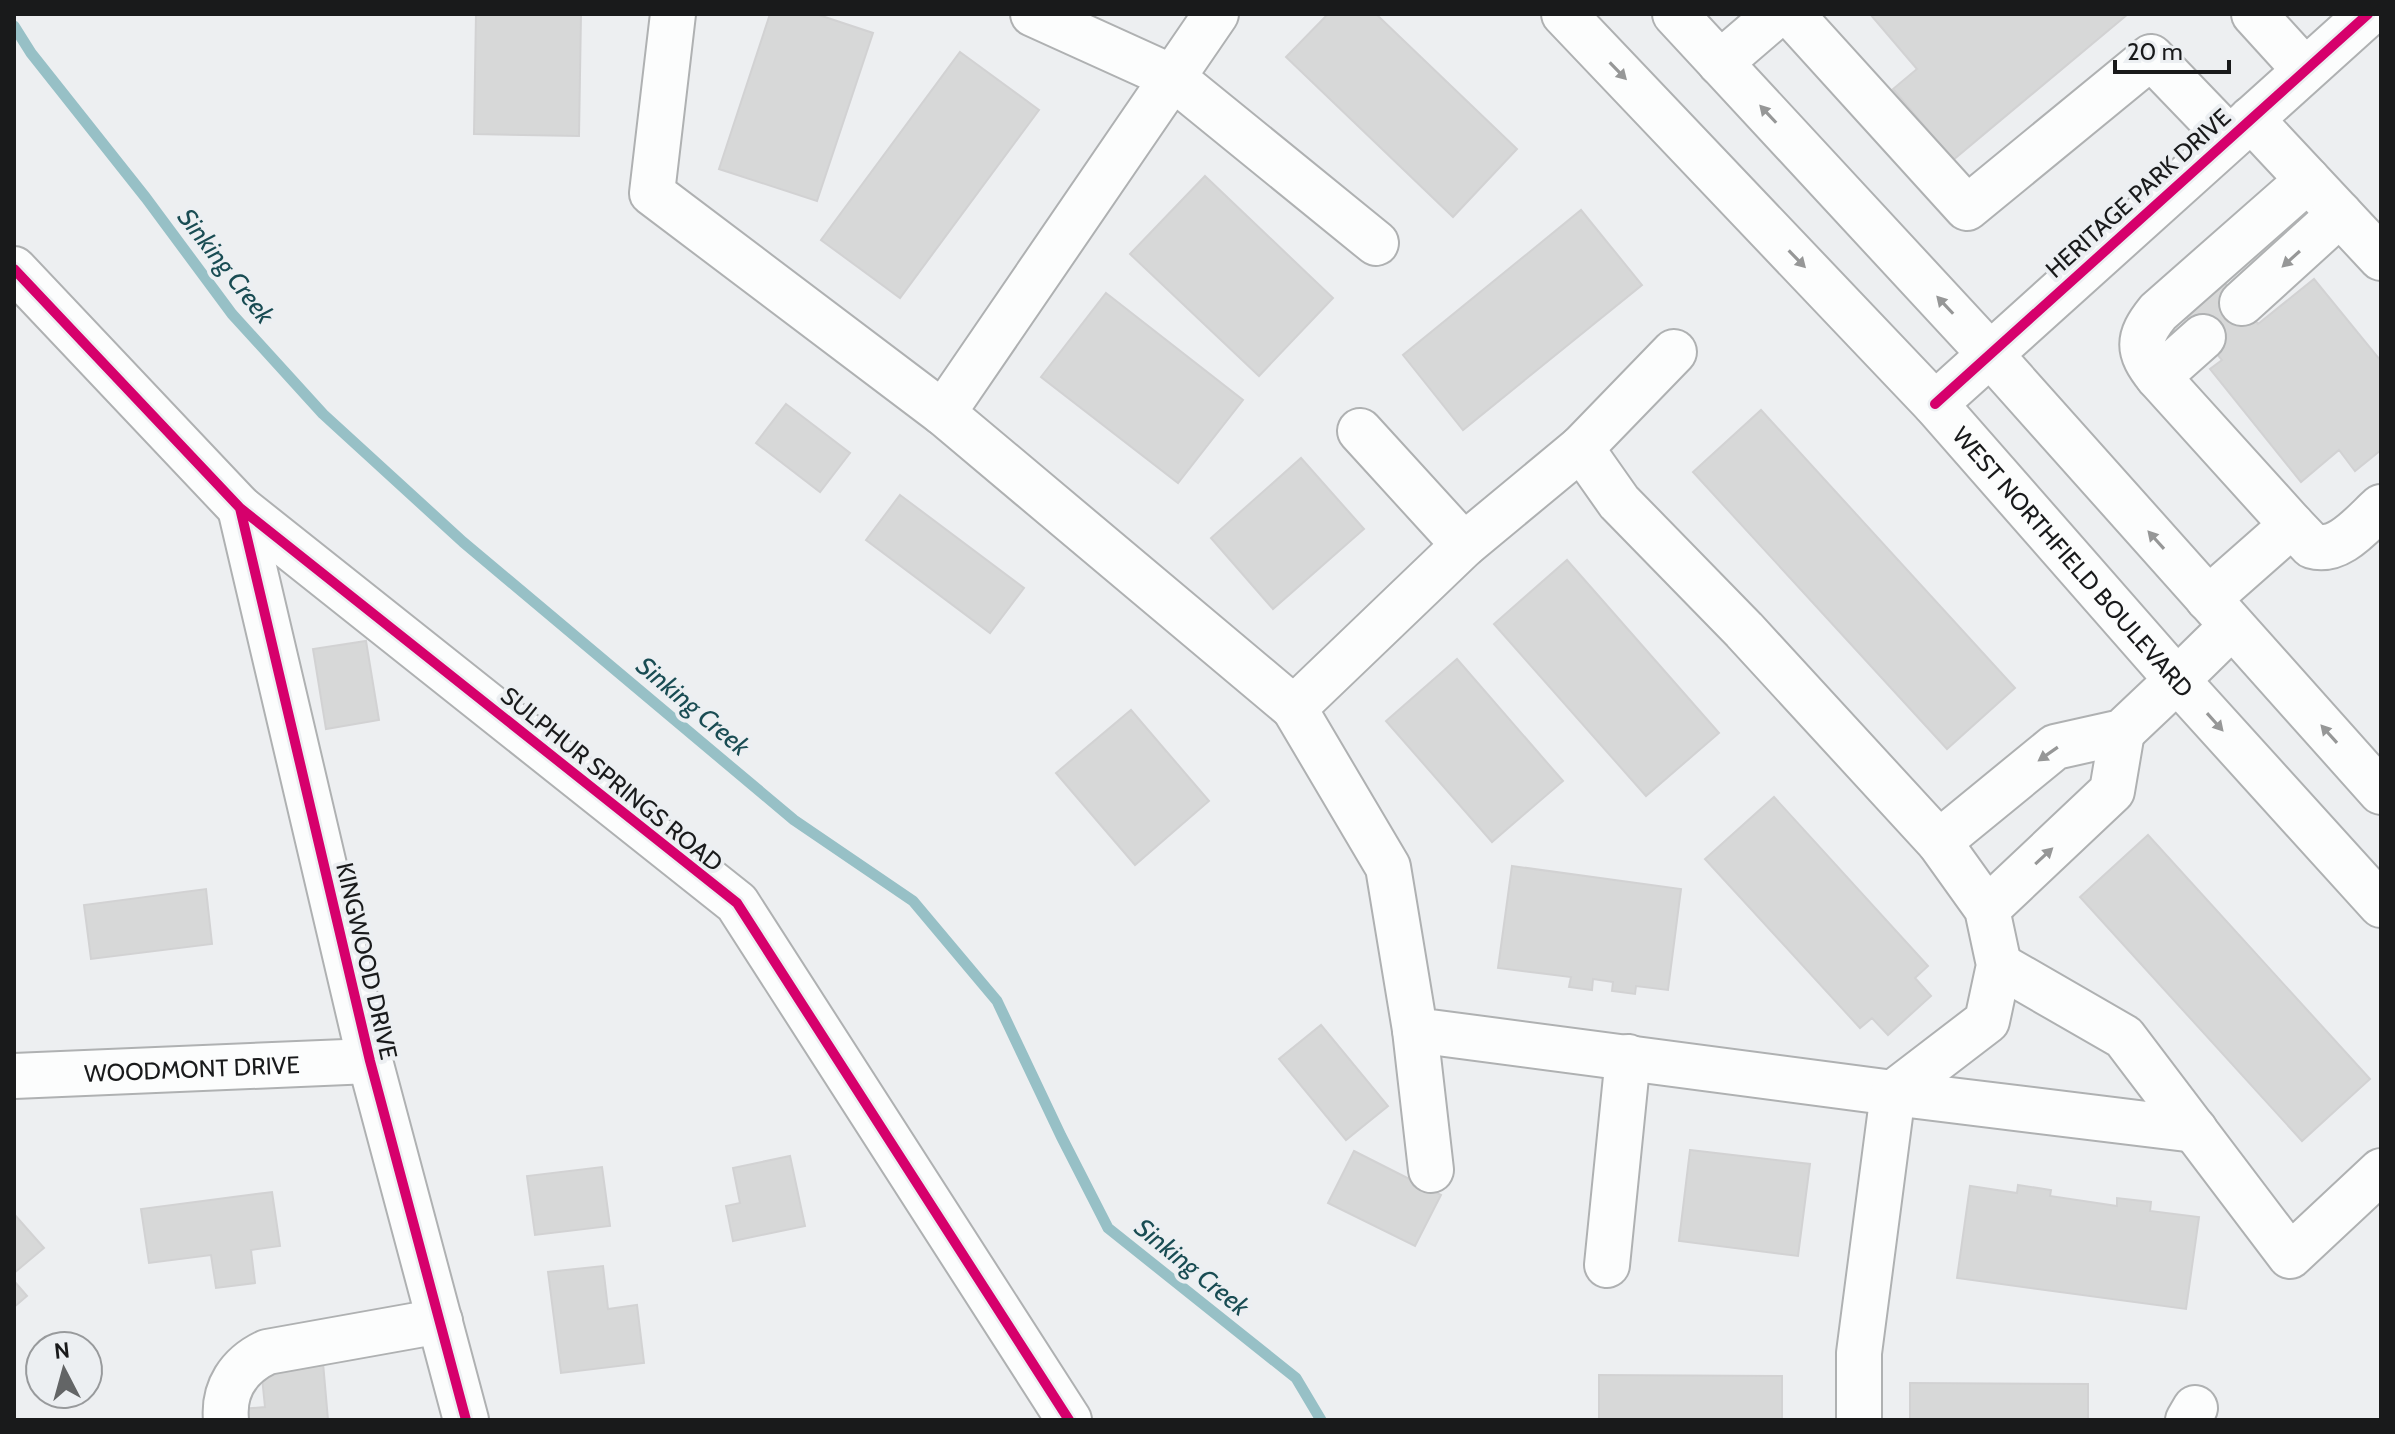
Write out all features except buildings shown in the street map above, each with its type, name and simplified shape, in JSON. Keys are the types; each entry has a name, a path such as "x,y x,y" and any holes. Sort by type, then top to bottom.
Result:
{"street":[{"path":"673,14 652,193 943,413 1294,708 1388,867 1415,1030 1431,1170"},
{"path":"1033,14 1172,77 1376,243"},
{"path":"943,413 1216,14"},
{"name":"WEST NORTHFIELD BOULEVARD","path":"1564,14 1935,404 2177,680 2381,905"},
{"path":"1675,14 1989,353 2381,792"},
{"path":"1720,63 1777,14"},
{"path":"1791,14 1967,208 2151,57 2308,180 2381,258"},
{"path":"2254,14 2305,70"},
{"name":"HERITAGE PARK DRIVE","path":"1935,404 2368,14"},
{"path":"2308,180 2174,297 2148,325 2141,350 2158,377 2312,546 2328,549 2339,544 2381,507"},
{"path":"2242,303 2340,214"},
{"name":"SULPHUR SPRINGS ROAD","path":"14,269 240,508 737,903 1069,1420"},
{"path":"2158,377 2203,337"},
{"path":"1294,708 1464,545 1581,448 1674,352"},
{"path":"1360,431 1464,545"},
{"path":"1581,448 1619,502 1744,630 1939,842 1987,909 1999,965 1987,1021 1893,1093 1859,1353 1859,1420"},
{"name":"KINGWOOD DRIVE","path":"240,508 370,1061 466,1420"},
{"path":"1939,842 2055,747 2122,732 2177,680 2220,612 2292,525"},
{"path":"1987,909 2112,791 2122,732"},
{"path":"1999,965 2124,1037 2290,1256 2381,1171"},
{"path":"1415,1030 2195,1130"},
{"path":"1607,1265 1628,1057"},
{"name":"WOODMONT DRIVE","path":"14,1076 370,1061"},
{"path":"226,1420 224,1402 237,1373 256,1357 267,1352 440,1321"}],"waterway":[{"name":"Sinking Creek","path":"14,26 31,53 146,198 232,314 323,414 463,542 794,820 913,901 997,1001 1108,1228 1296,1378 1321,1420"}],"cycle path":[{"path":"1935,404 2368,14"},
{"path":"14,269 240,508 737,903 1069,1420"},
{"path":"240,508 370,1061 466,1420"}]}
